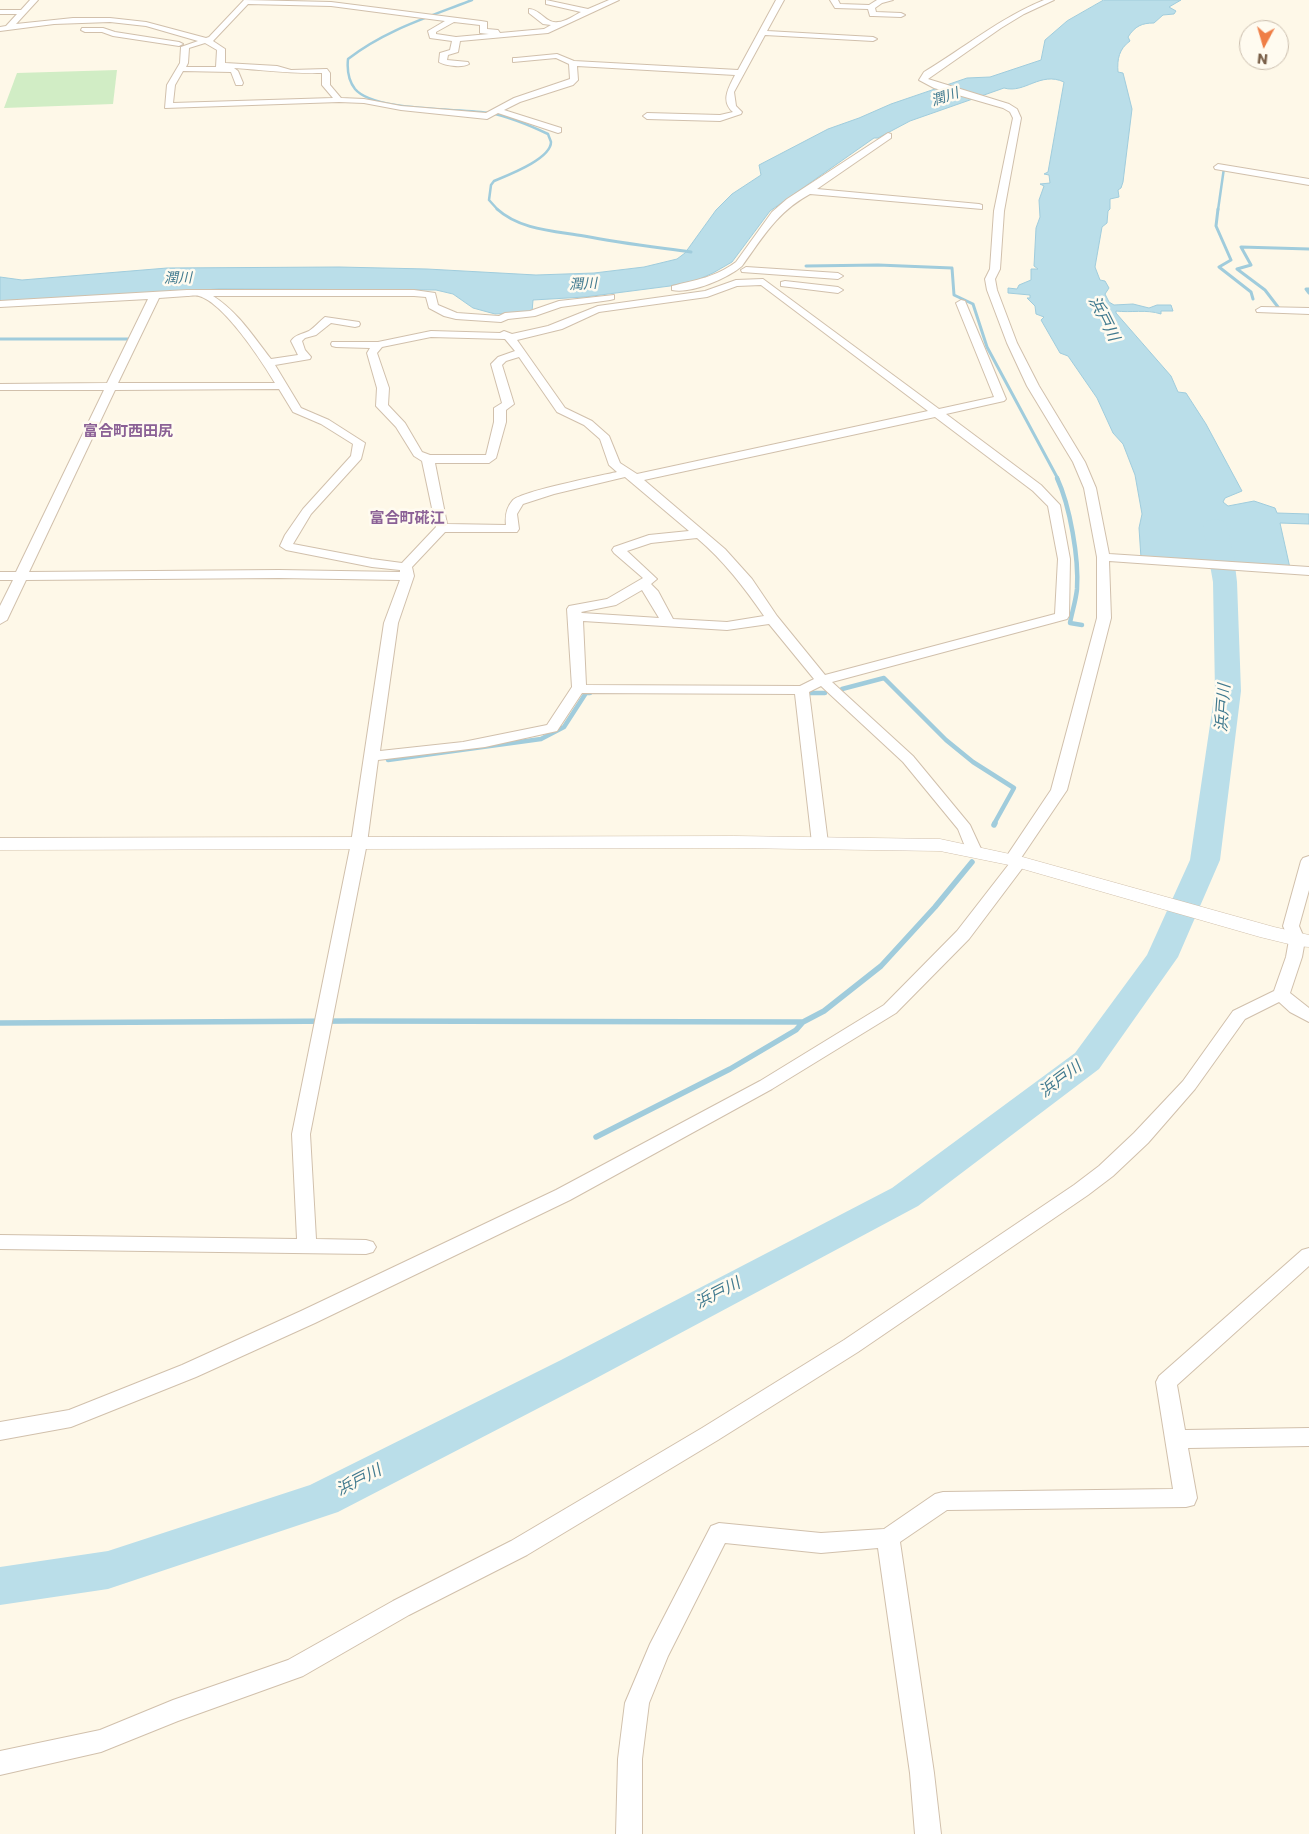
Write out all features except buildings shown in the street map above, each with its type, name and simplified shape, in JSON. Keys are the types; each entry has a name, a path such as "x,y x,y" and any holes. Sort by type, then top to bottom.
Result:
{"street":[{"path":"4,29 34,0"},
{"path":"353,7 366,0"},
{"path":"452,20 432,31 433,36 456,39 549,30 615,0"},
{"path":"647,116 720,118 737,114 738,112 732,107 730,92 780,0"},
{"path":"834,0 838,6 871,7 880,1 889,0"},
{"path":"0,1431 70,1418 189,1371 308,1317 563,1196 766,1085 890,1009 963,935 1016,861 1059,790 1104,618 1103,557 1090,488 1079,462 1033,386 1012,343 992,290 990,279 996,270 999,211 1014,142 1016,118 1014,112 1006,106 937,86 923,80 927,74 998,26 1021,12 1050,0"},
{"path":"74,30 103,30 110,34 176,43 185,47 209,41 247,1 331,4 437,17 483,24 483,31 495,32 498,36"},
{"path":"549,2 589,12"},
{"path":"871,7 873,14 901,15"},
{"path":"0,12 23,12"},
{"path":"532,12 544,21 561,25"},
{"path":"4,29 75,21 119,21 156,26 163,30 209,41 221,49 220,67"},
{"path":"538,32 540,41"},
{"path":"762,32 873,39"},
{"path":"456,39 454,52 444,53 443,62 465,64"},
{"path":"185,47 185,59 182,69 171,86 168,106 339,100 364,101 401,108 511,114 558,130"},
{"path":"530,58 526,53 533,49"},
{"path":"516,60 557,56 573,63 740,73"},
{"path":"495,113 517,100 551,90 574,80 573,63"},
{"path":"220,67 234,71 239,82"},
{"path":"182,69 220,67 277,68 291,72 324,70 326,85 339,100"},
{"path":"551,90 560,94"},
{"path":"511,114 528,109"},
{"path":"733,270 775,214 790,201 808,191 888,136"},
{"path":"1218,167 1309,182"},
{"path":"808,191 979,206"},
{"path":"0,304 42,304 205,293 414,293 431,295 433,306 438,310 464,318 501,321 506,316 531,314 573,301 692,285 733,270 838,276"},
{"path":"578,690 802,690 822,680 1062,616 1064,559 1054,505 1036,488 763,282"},
{"path":"336,344 378,345 410,336 431,334 507,336 567,324 593,310 707,294 736,283 763,282 838,290"},
{"path":"205,293 204,295 223,307 268,363 297,410 325,422 359,443 357,457 290,535 283,560"},
{"path":"0,620 155,295"},
{"path":"307,1246 301,1134 358,843 391,624 407,572 434,534 442,528 513,530 511,514 518,502 550,491 1000,399 962,303"},
{"path":"1261,310 1309,311"},
{"path":"268,363 306,357 300,351 296,341 301,336 312,334 329,319 355,324"},
{"path":"501,321 507,336 522,353 561,410 588,423 605,438 615,465 631,475 720,552 748,582 772,619 822,680 908,759 965,828 974,852"},
{"path":"378,345 372,353 383,388 382,406 401,425 418,454 428,459 490,458 492,456 500,422 500,408 508,404 496,364 522,353"},
{"path":"0,387 282,386"},
{"path":"428,459 442,528"},
{"path":"372,756 418,752 521,737 552,728 578,690 580,672 574,609 611,602 650,579 618,550 649,539 699,534"},
{"path":"283,560 311,552 407,572"},
{"path":"1103,557 1309,571"},
{"path":"0,576 283,560 407,572"},
{"path":"644,584 652,591 668,622"},
{"path":"576,617 727,626 772,619"},
{"path":"802,690 820,843"},
{"path":"0,844 922,844 1016,861 1267,932 1303,940"},
{"path":"1303,940 1291,926 1309,861"},
{"path":"0,1763 100,1741 173,1711 295,1668 401,1608 519,1548 710,1434 851,1346 1106,1171 1141,1138 1189,1085 1239,1015 1276,997 1303,940"},
{"path":"1276,997 1309,1016"},
{"path":"0,1242 366,1247"},
{"path":"629,1834 630,1759 637,1703 658,1652 720,1533 821,1543 888,1538 943,1501 1186,1498 1166,1382 1309,1255"},
{"path":"1177,1439 1309,1437"},
{"path":"888,1538 922,1773 928,1834"}],"green space":[{"path":"117,70 113,104 4,108 17,73"}],"water":[{"name":"潤川","path":"1104,0 1181,0 1169,7 1176,11 1174,14 1163,15 1154,23 1142,25 1133,30 1128,37 1130,41 1123,47 1120,55 1118,72 1123,73 1132,109 1123,182 1118,190 1119,197 1110,199 1107,223 1102,227 1095,267 1100,280 1105,281 1109,288 1105,294 1109,302 1114,305 1133,304 1149,308 1157,305 1171,305 1173,311 1161,311 1161,314 1144,311 1116,311 1116,313 1171,376 1178,392 1186,393 1206,424 1242,491 1225,498 1223,502 1228,506 1254,501 1275,508 1277,513 1309,514 1309,524 1280,523 1290,568 1141,558 1139,528 1142,514 1135,475 1123,444 1113,433 1097,398 1068,356 1060,353 1041,320 1044,317 1036,314 1035,306 1027,298 1030,298 1030,295 1008,293 1008,288 1017,289 1019,285 1031,280 1031,269 1038,269 1034,266 1036,228 1040,217 1039,200 1044,186 1040,184 1050,183 1049,175 1044,174 1048,172 1064,82 1055,79 1047,79 1019,88 1004,88 910,121 878,138 874,138 770,211 732,262 697,280 670,286 585,297 533,300 532,312 495,314 473,308 453,294 436,290 219,289 0,302 0,277 22,280 167,268 339,267 427,269 536,275 594,273 644,267 677,259 685,253 716,210 732,194 761,175 759,165 828,129 891,104 967,78 990,77 1041,60 1045,40 1067,21"}],"waterway":[{"path":"472,0 408,25 377,40 348,59 348,71 349,78 355,89 365,96 380,102 418,108 490,113 548,134 551,142 544,154 528,166 494,181 491,185 489,200 497,209"},
{"path":"1218,210 1224,168"},
{"path":"497,209 516,221 538,228 691,252"},
{"path":"1218,209 1216,226 1231,260 1219,267 1251,292 1253,299"},
{"path":"1278,307 1265,290 1237,269 1251,265 1241,247 1309,249"},
{"path":"806,266 878,265 952,268 954,295 973,304 987,347 1058,479"},
{"path":"1309,289 1306,289 1309,293"},
{"path":"0,339 133,339"},
{"path":"1057,478 1070,517 1077,563 1077,589 1070,623 1082,625"},
{"name":"浜戸川","path":"0,1586 108,1570 323,1499 575,1371 905,1197 1087,1061 1162,957 1205,860 1228,691 1225,582 1215,526"},
{"path":"842,689 884,678 946,740 973,762 1014,788 994,824"},
{"path":"388,760 541,739 564,727 586,693 590,693"},
{"path":"803,693 825,693"},
{"path":"803,1022 824,1011 881,966 935,907 972,862"},
{"path":"0,1023 351,1021 803,1022"},
{"path":"596,1137 730,1069 796,1030 803,1022"}],"district":[{"name":"富合町西田尻","path":"128,432"},
{"name":"富合町硴江","path":"407,519"}]}
